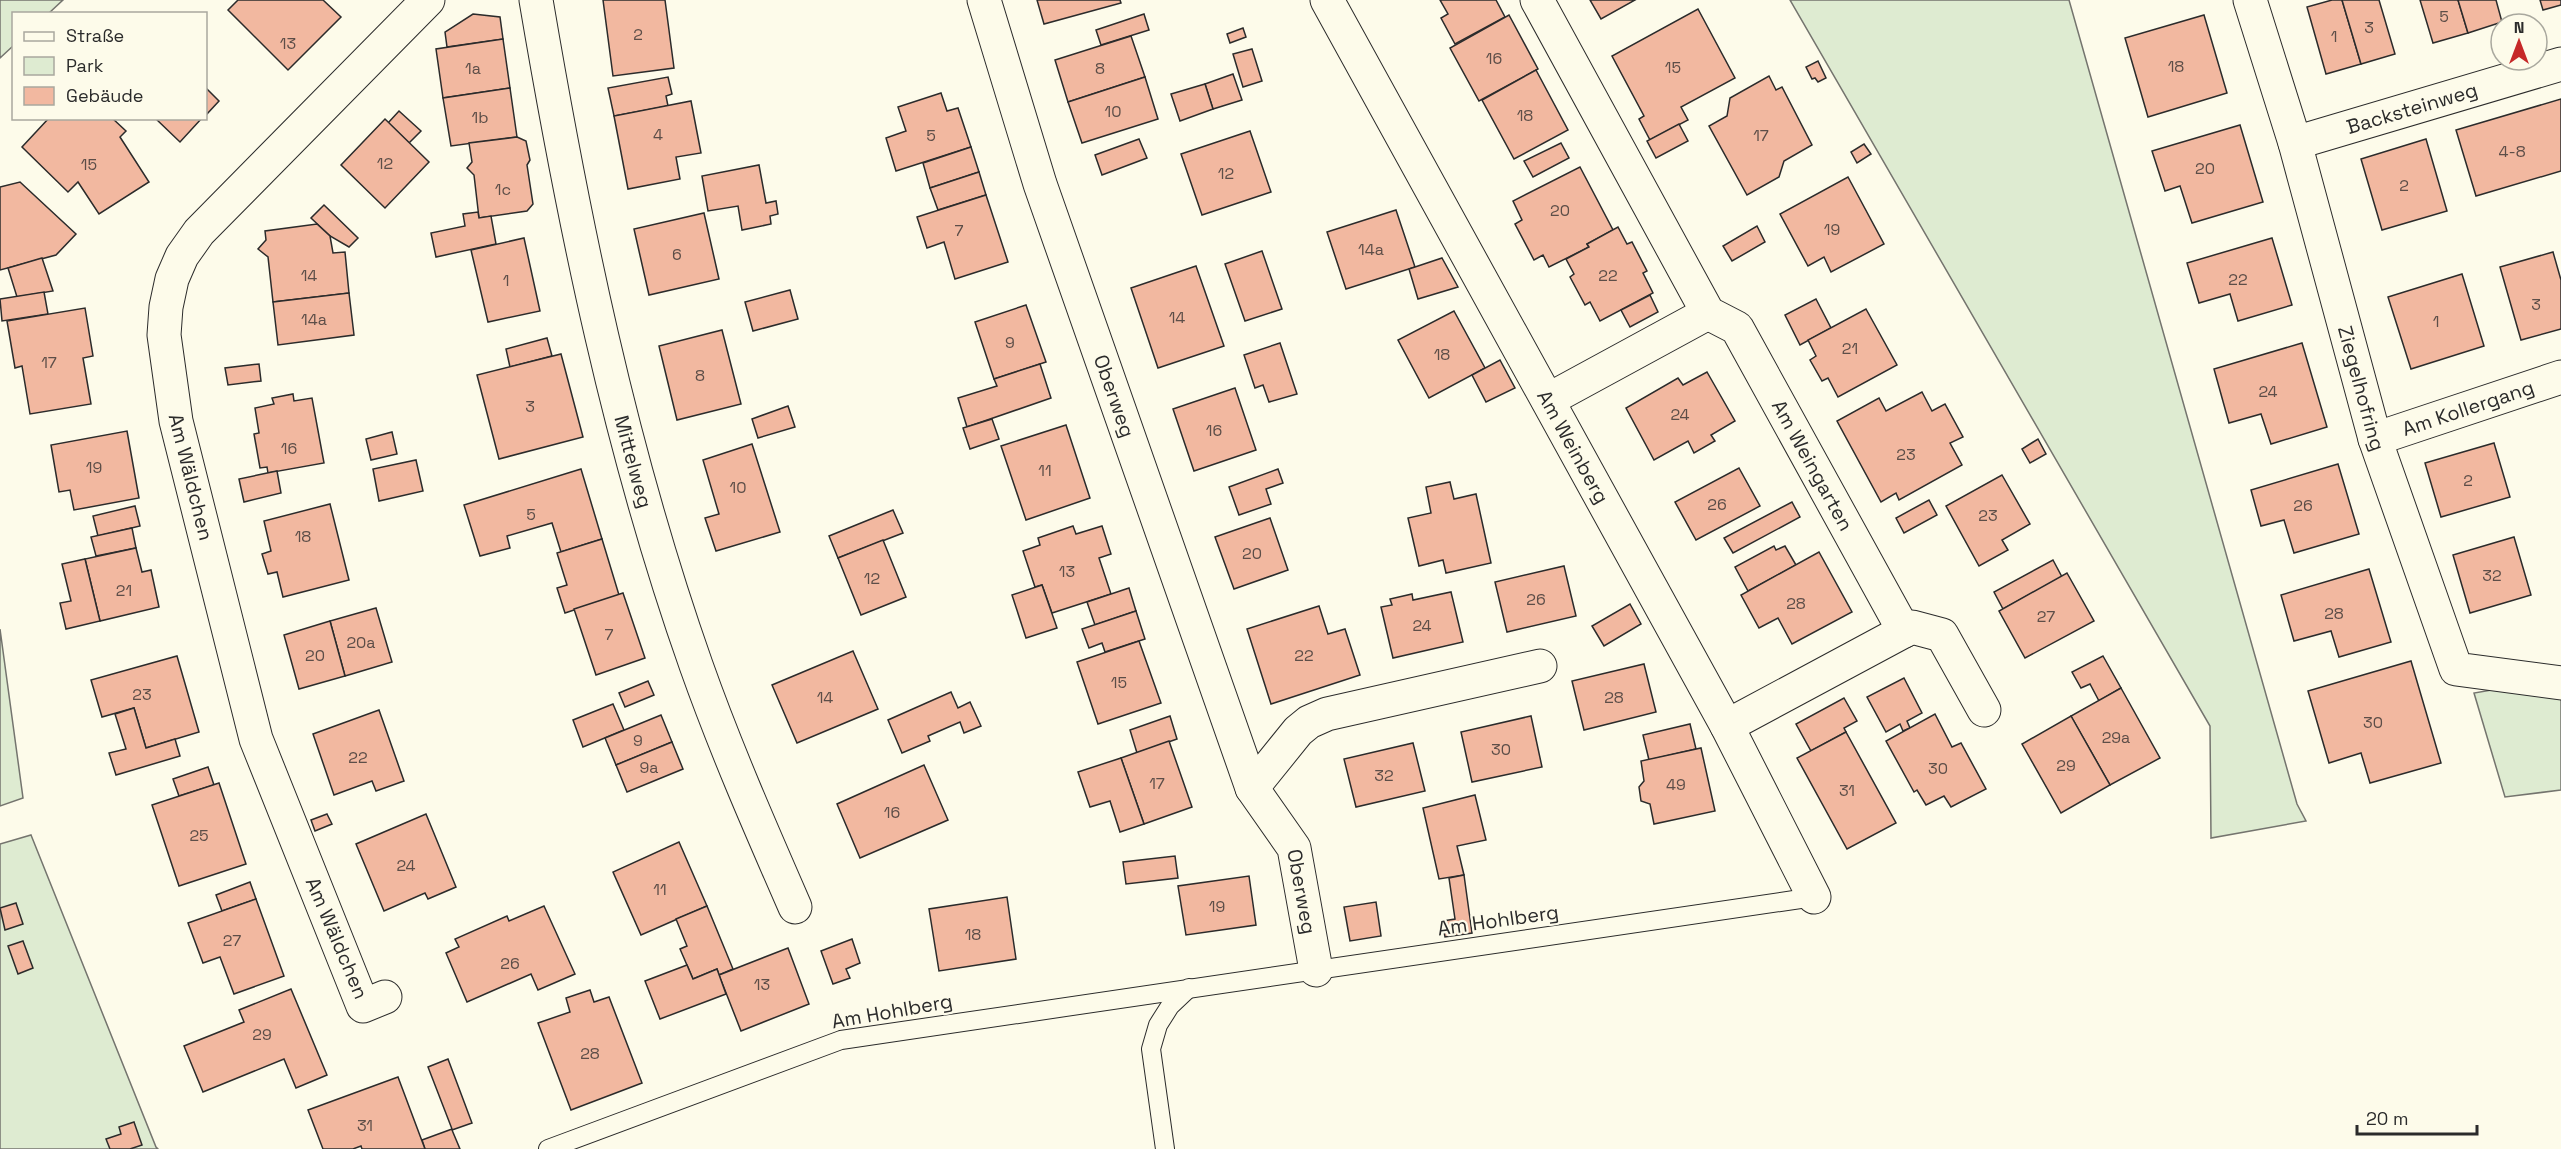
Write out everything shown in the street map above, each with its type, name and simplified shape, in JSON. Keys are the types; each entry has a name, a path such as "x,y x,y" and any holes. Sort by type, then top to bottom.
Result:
{"street":[{"name":"Am Wäldchen","path":"385,997 363,1006 256,738 176,420 164,335 166,307 172,279 182,256 199,232 428,0"},
{"name":"Mittelweg","path":"536,0 574,209 648,515 696,664 741,783 795,907"},
{"name":"Oberweg","path":"984,0 1041,184 1252,788 1294,848 1316,970"},
{"name":"Am Weinberg","path":"1327,0 1727,726 1814,897"},
{"path":"1537,0 1708,313 1548,400"},
{"name":"Ziegelhofring","path":"2250,0 2295,143 2375,439 2456,669 2561,683"},
{"name":"Backsteinweg","path":"2295,143 2561,64"},
{"name":"Am Weingarten","path":"1708,313 1737,328 1905,631"},
{"name":"Am Kollergang","path":"2375,439 2561,377"},
{"path":"1727,726 1912,627 1942,635 1984,710"},
{"path":"1252,788 1298,731 1309,722 1327,714 1540,666"}],"lane":[{"name":"Am Hohlberg","path":"548,1149 841,1040 1814,897"},
{"path":"1165,1149 1150,1049 1158,1025 1170,1006 1189,988"}],"green space":[{"path":"0,0 63,0 50,12 12,12 12,47 0,58"},
{"path":"1790,0 2069,0 2297,804 2306,821 2211,838 2210,726"},
{"path":"0,629 23,798 0,806"},
{"path":"2503,688 2561,696 2561,790 2505,797 2474,693"},
{"path":"31,835 158,1149 0,1149 0,844"}],"building":[{"path":"238,0 323,0 341,17 288,70 228,10"},
{"path":"603,0 665,0 674,68 613,76"},
{"path":"1037,0 1120,0 1121,3 1044,24"},
{"path":"1440,0 1496,0 1505,17 1455,44 1441,18 1448,14"},
{"path":"1590,0 1635,0 1601,19"},
{"path":"2332,0 2342,0 2361,64 2326,74 2307,7"},
{"path":"2342,0 2379,0 2395,54 2361,64"},
{"path":"2420,0 2458,0 2468,33 2433,43"},
{"path":"2458,0 2496,0 2499,12 2489,12 2489,26 2468,33"},
{"path":"2540,0 2561,0 2561,5 2543,10"},
{"path":"1698,9 1735,78 1681,107 1688,120 1650,140 1639,119 1644,116 1612,56"},
{"path":"473,14 500,17 503,39 447,47 445,32"},
{"path":"1144,14 1149,30 1101,45 1096,30"},
{"path":"1509,15 1538,69 1479,101 1450,48"},
{"path":"2204,15 2227,93 2148,117 2125,38"},
{"path":"1243,28 1246,37 1230,43 1227,34"},
{"path":"1131,36 1145,77 1068,102 1055,60"},
{"path":"503,39 510,88 443,98 436,49"},
{"path":"1252,49 1262,81 1243,87 1233,54"},
{"path":"1818,61 1826,78 1818,82 1815,78 1812,79 1806,67"},
{"path":"1536,70 1568,130 1514,159 1482,100"},
{"path":"1233,74 1242,100 1213,109 1205,84"},
{"path":"1769,76 1776,90 1782,87 1812,145 1784,161 1779,177 1747,195 1709,126 1727,116 1730,98"},
{"path":"668,77 672,94 666,96 668,106 614,116 608,88"},
{"path":"1145,77 1158,119 1082,143 1068,102"},
{"path":"1205,84 1213,109 1180,121 1171,94"},
{"path":"510,88 517,137 451,146 443,98"},
{"path":"207,89 219,101 207,114"},
{"path":"941,93 947,111 958,108 971,147 896,171 886,138 906,131 898,107"},
{"path":"2561,99 2561,171 2476,196 2456,130"},
{"path":"691,101 701,153 676,157 680,179 628,189 614,116"},
{"path":"399,111 421,131 409,143 388,123"},
{"path":"385,119 429,162 385,208 341,165"},
{"path":"47,120 114,120 126,131 120,137 149,182 99,214 78,182 68,192 22,147"},
{"path":"157,120 200,120 180,142"},
{"path":"1679,124 1688,141 1656,158 1647,141"},
{"path":"2240,125 2263,202 2192,223 2180,186 2165,191 2152,151"},
{"path":"1250,131 1271,192 1202,215 1181,154"},
{"path":"517,137 526,141 530,160 527,165 533,204 527,211 479,218 474,175 467,168 472,162 469,143"},
{"path":"1139,139 1147,158 1102,175 1095,155"},
{"path":"2426,139 2447,211 2382,230 2361,159"},
{"path":"1561,143 1569,158 1533,177 1524,161"},
{"path":"1864,144 1871,154 1857,163 1851,152"},
{"path":"971,147 979,172 930,188 923,163"},
{"path":"759,165 766,203 776,201 778,214 770,216 771,224 742,230 738,206 708,211 702,176"},
{"path":"1580,167 1613,230 1587,244 1589,247 1549,267 1543,255 1534,260 1515,224 1522,220 1513,201"},
{"path":"979,172 986,195 938,210 930,188"},
{"path":"1848,177 1884,244 1831,272 1824,257 1808,266 1780,214"},
{"path":"20,182 76,234 56,255 0,270 0,187"},
{"path":"986,195 1008,262 955,279 944,242 927,248 917,217"},
{"path":"324,205 358,238 349,247 330,236 311,218"},
{"path":"1396,210 1415,267 1346,289 1327,232"},
{"path":"478,212 479,218 491,216 496,244 436,257 431,233 465,226 463,214"},
{"path":"704,213 719,279 649,295 634,229"},
{"path":"317,224 330,236 333,253 345,252 349,293 273,302 268,257 258,249 266,240 265,231"},
{"path":"1757,226 1765,242 1732,261 1723,246"},
{"path":"1618,227 1627,244 1632,242 1647,271 1643,273 1653,293 1600,321 1590,302 1585,305 1570,277 1574,274 1566,259 1589,247 1587,244"},
{"path":"524,238 540,311 488,322 471,250"},
{"path":"2272,238 2292,305 2238,321 2230,294 2199,303 2187,263"},
{"path":"1262,251 1282,309 1245,321 1225,264"},
{"path":"2553,252 2561,280 2561,329 2521,340 2500,267"},
{"path":"42,258 53,291 17,297 8,268"},
{"path":"1442,258 1458,287 1418,299 1409,269"},
{"path":"1196,266 1224,346 1158,368 1131,288"},
{"path":"2462,274 2484,346 2411,369 2388,297"},
{"path":"790,290 798,319 753,331 745,302"},
{"path":"44,292 48,314 2,321 0,299"},
{"path":"349,293 354,335 278,345 273,302"},
{"path":"1650,295 1658,312 1630,327 1621,310"},
{"path":"1816,299 1831,328 1800,345 1785,315"},
{"path":"1026,305 1046,362 994,379 975,322"},
{"path":"85,308 93,356 83,358 91,404 30,414 22,366 15,368 7,321"},
{"path":"1866,309 1897,365 1838,397 1828,378 1822,381 1810,360 1816,356 1808,340"},
{"path":"1454,311 1485,368 1429,398 1398,340"},
{"path":"722,330 741,404 677,420 659,346"},
{"path":"547,338 552,356 510,367 506,349"},
{"path":"1280,343 1297,394 1269,402 1263,385 1255,388 1244,355"},
{"path":"2302,343 2327,427 2271,444 2261,414 2229,423 2214,369"},
{"path":"561,354 583,437 499,459 477,375"},
{"path":"1500,360 1515,388 1486,402 1472,375"},
{"path":"259,364 261,381 228,385 225,368"},
{"path":"1040,364 1051,398 967,427 958,398 997,386 994,379"},
{"path":"1707,372 1735,421 1711,435 1715,441 1694,453 1688,441 1654,460 1626,408 1678,378 1683,385"},
{"path":"1235,388 1256,450 1194,471 1173,409"},
{"path":"1922,392 1932,411 1945,404 1963,437 1950,443 1962,465 1899,500 1896,493 1881,502 1837,421 1879,398 1886,411"},
{"path":"293,394 294,401 312,398 324,463 268,473 267,467 260,468 254,434 259,433 255,408 274,404 272,398"},
{"path":"788,406 795,427 758,438 752,419"},
{"path":"992,419 999,439 970,449 963,428"},
{"path":"1066,425 1090,498 1026,520 1001,446"},
{"path":"127,431 139,498 74,510 70,490 59,492 51,445"},
{"path":"392,432 397,454 371,460 366,439"},
{"path":"2038,439 2046,454 2030,463 2022,449"},
{"path":"2494,443 2510,497 2441,517 2425,463"},
{"path":"752,444 780,532 716,551 705,518 719,514 703,460"},
{"path":"416,460 423,491 379,501 373,469"},
{"path":"2338,464 2359,534 2294,553 2284,520 2261,526 2251,490"},
{"path":"1739,468 1760,506 1696,540 1675,502"},
{"path":"581,469 602,539 561,552 552,523 507,536 510,548 480,556 464,505"},
{"path":"1278,469 1283,483 1266,489 1271,504 1239,515 1229,487"},
{"path":"277,471 281,493 244,502 239,479"},
{"path":"2002,475 2030,524 2002,540 2008,550 1979,566 1946,506"},
{"path":"1450,482 1454,499 1476,494 1491,563 1446,573 1443,560 1419,566 1408,518 1431,513 1426,487"},
{"path":"1929,500 1937,515 1904,533 1896,518"},
{"path":"1792,502 1800,517 1733,553 1724,538"},
{"path":"330,504 349,580 283,597 277,572 268,574 262,554 271,551 264,521"},
{"path":"135,506 140,526 98,536 93,516"},
{"path":"893,510 903,533 838,558 829,536"},
{"path":"1270,518 1288,570 1234,589 1215,537"},
{"path":"1073,526 1076,534 1102,526 1111,554 1099,558 1111,594 1052,613 1042,585 1035,587 1023,551 1040,545 1038,538"},
{"path":"132,528 136,548 96,556 91,537"},
{"path":"2514,537 2531,595 2470,613 2453,555"},
{"path":"602,539 619,595 565,613 557,588 567,585 557,553"},
{"path":"883,540 906,597 861,615 838,558"},
{"path":"1774,546 1776,550 1785,546 1796,565 1748,591 1735,567"},
{"path":"136,548 142,572 151,570 159,607 100,621 85,559"},
{"path":"1819,552 1852,612 1792,644 1778,618 1759,628 1741,595"},
{"path":"85,559 100,621 66,629 60,603 71,601 62,564"},
{"path":"2053,560 2062,577 2003,609 1994,592"},
{"path":"1564,566 1576,616 1507,632 1495,582"},
{"path":"2369,569 2391,642 2339,657 2331,631 2294,641 2281,595"},
{"path":"2067,573 2094,621 2025,658 1999,611"},
{"path":"1042,585 1057,628 1026,638 1012,595"},
{"path":"1129,588 1136,611 1095,625 1087,602"},
{"path":"1451,592 1463,642 1393,658 1381,607 1392,605 1390,599 1412,594 1413,600"},
{"path":"623,593 645,658 596,675 574,609"},
{"path":"1630,604 1641,624 1604,646 1592,626"},
{"path":"1319,606 1328,634 1345,629 1360,675 1271,704 1247,629"},
{"path":"376,608 392,662 345,676 330,621"},
{"path":"1136,611 1145,639 1105,652 1102,643 1089,648 1082,629"},
{"path":"330,621 345,676 299,689 284,635"},
{"path":"1139,641 1161,703 1098,724 1077,662"},
{"path":"853,651 878,709 797,743 772,685"},
{"path":"177,656 199,732 146,748 134,708 102,717 91,680"},
{"path":"2103,656 2121,688 2099,701 2090,684 2081,688 2072,672"},
{"path":"2411,661 2441,763 2370,783 2361,753 2329,763 2308,691"},
{"path":"1644,664 1656,712 1584,730 1572,681"},
{"path":"1904,678 1922,713 1907,721 1910,728 1903,731 1900,724 1886,732 1867,697"},
{"path":"648,681 654,695 625,707 619,693"},
{"path":"2121,688 2160,758 2110,785 2071,716"},
{"path":"951,692 958,708 970,702 981,726 964,733 960,722 928,736 930,741 902,753 888,720"},
{"path":"1844,698 1857,721 1844,728 1846,732 1811,751 1796,724"},
{"path":"613,704 624,730 583,747 573,720"},
{"path":"134,708 146,748 175,739 180,756 116,775 109,753 126,749 115,714"},
{"path":"379,710 404,781 376,791 372,781 334,795 313,734"},
{"path":"1935,714 1952,747 1961,743 1986,789 1951,807 1944,796 1926,805 1917,790 1914,792 1886,741"},
{"path":"661,715 672,742 616,765 605,738"},
{"path":"1170,716 1177,739 1137,753 1130,730"},
{"path":"1531,716 1542,767 1472,782 1461,732"},
{"path":"2071,716 2110,785 2061,813 2022,744"},
{"path":"1690,724 1696,749 1649,760 1643,735"},
{"path":"1846,732 1896,823 1847,849 1797,758"},
{"path":"1169,741 1192,807 1144,824 1121,758"},
{"path":"672,742 683,769 627,792 616,765"},
{"path":"1413,743 1425,791 1356,807 1344,759"},
{"path":"1701,748 1715,811 1654,824 1650,804 1641,801 1639,787 1644,781 1641,761"},
{"path":"1121,758 1144,824 1120,832 1110,801 1090,807 1078,772"},
{"path":"924,765 948,820 860,858 837,804"},
{"path":"208,767 214,785 179,796 173,779"},
{"path":"219,783 246,864 179,886 152,805"},
{"path":"1475,795 1486,840 1457,846 1464,875 1439,879 1423,808"},
{"path":"327,814 332,824 315,831 311,820"},
{"path":"426,814 456,887 428,899 425,893 384,911 356,844"},
{"path":"679,842 707,906 641,935 613,872"},
{"path":"1175,856 1178,878 1126,884 1123,862"},
{"path":"1464,875 1472,933 1445,937 1442,921 1455,919 1449,878"},
{"path":"1249,876 1256,925 1186,935 1178,886"},
{"path":"250,882 256,899 222,911 216,895"},
{"path":"1007,897 1016,959 939,971 929,909"},
{"path":"256,899 284,976 234,994 220,957 203,963 188,923"},
{"path":"1376,902 1381,936 1350,941 1344,907"},
{"path":"16,903 23,924 5,930 0,908"},
{"path":"544,906 575,974 538,990 531,974 467,1002 446,953 459,947 455,939 507,916 509,921"},
{"path":"707,906 733,969 719,975 717,969 693,979 680,949 687,946 676,919"},
{"path":"852,939 860,963 846,969 850,978 833,984 821,951"},
{"path":"23,941 33,968 18,974 8,946"},
{"path":"788,948 809,1004 741,1031 719,975"},
{"path":"687,965 693,979 717,969 726,994 660,1019 645,981"},
{"path":"291,989 327,1075 296,1088 284,1059 203,1092 184,1046 244,1022 239,1010"},
{"path":"590,990 594,1002 609,997 642,1083 571,1110 538,1023 570,1012 566,998"},
{"path":"448,1059 472,1123 452,1130 460,1149 425,1149 422,1140 452,1129 428,1067"},
{"path":"398,1077 425,1149 362,1149 361,1146 353,1149 323,1149 308,1110"},
{"path":"134,1122 142,1145 130,1149 110,1149 106,1139 121,1134 119,1127"}]}
